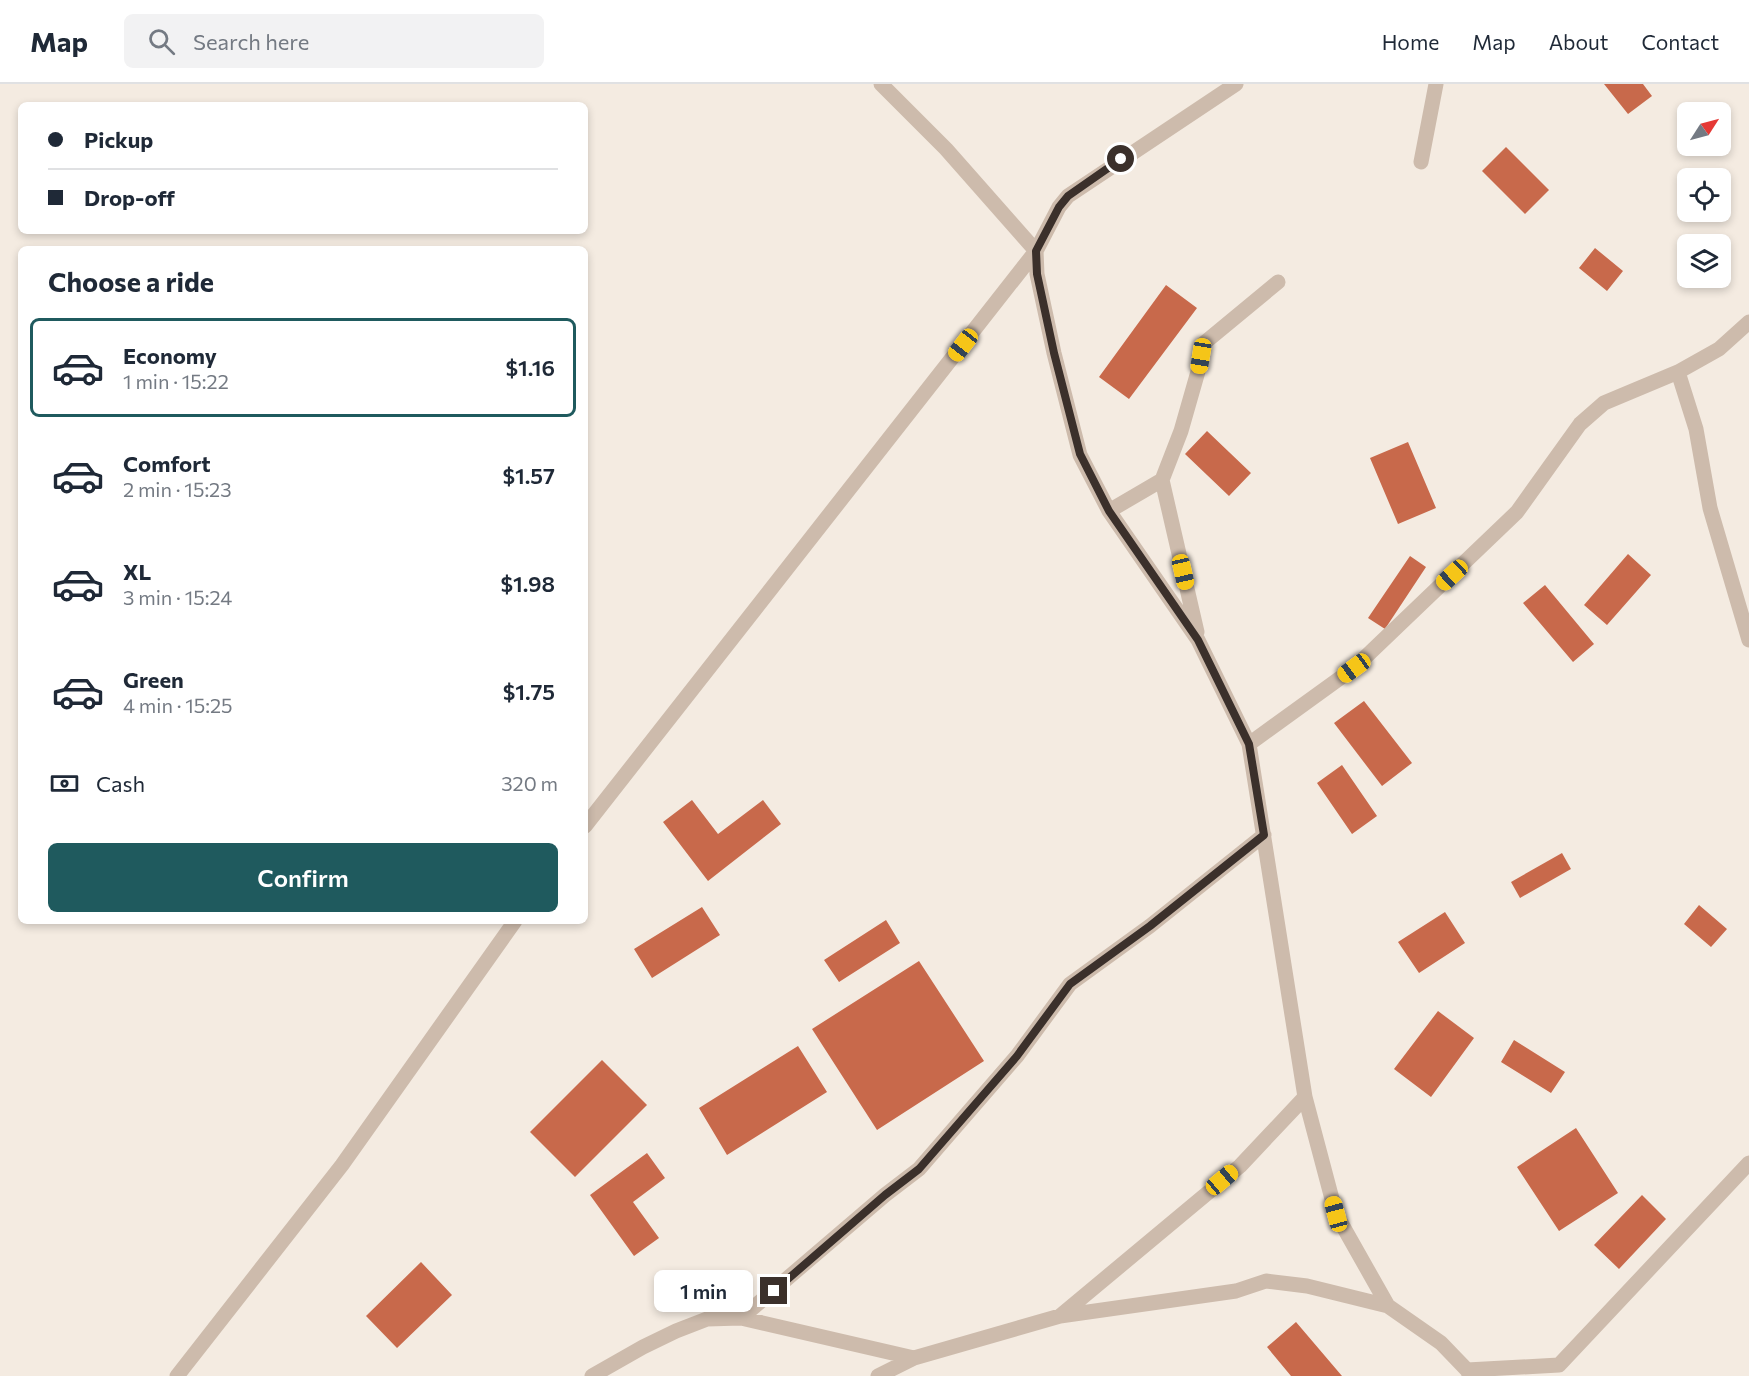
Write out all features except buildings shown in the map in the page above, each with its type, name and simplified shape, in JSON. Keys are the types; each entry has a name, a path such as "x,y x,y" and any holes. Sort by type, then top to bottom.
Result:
{"street":[{"path":"881,84 946,149 1036,251 1037,274 1054,353 1080,454 1109,511 1198,640 1249,744 1305,1097 1336,1214 1388,1306"},
{"path":"588,822 1036,251 1059,207 1068,196 1236,84"},
{"path":"1421,162 1436,84"},
{"path":"1198,640 1162,480 1181,431 1199,368 1203,344 1278,282"},
{"path":"1249,744 1354,668 1517,512 1580,424 1604,403 1678,372 1719,349 1749,322"},
{"path":"1678,372 1696,429 1710,508 1749,640"},
{"path":"1109,511 1162,480"},
{"path":"741,1318 885,1195 919,1169 1017,1056 1070,984 1150,926 1264,835"},
{"path":"177,1376 342,1165 513,924"},
{"path":"1060,1316 1240,1166 1305,1097"},
{"path":"878,1376 914,1358 1060,1316 1236,1291 1266,1281 1307,1286 1388,1306 1441,1343 1469,1373 1557,1370 1749,1163"},
{"path":"592,1376 676,1330 707,1319 741,1318 914,1358"}],"route":[{"path":"774,1291 885,1195 919,1169 1017,1056 1070,984 1150,926 1264,835 1249,744 1198,640 1109,511 1080,454 1054,353 1037,274 1036,251 1059,207 1068,196 1121,159"}]}
